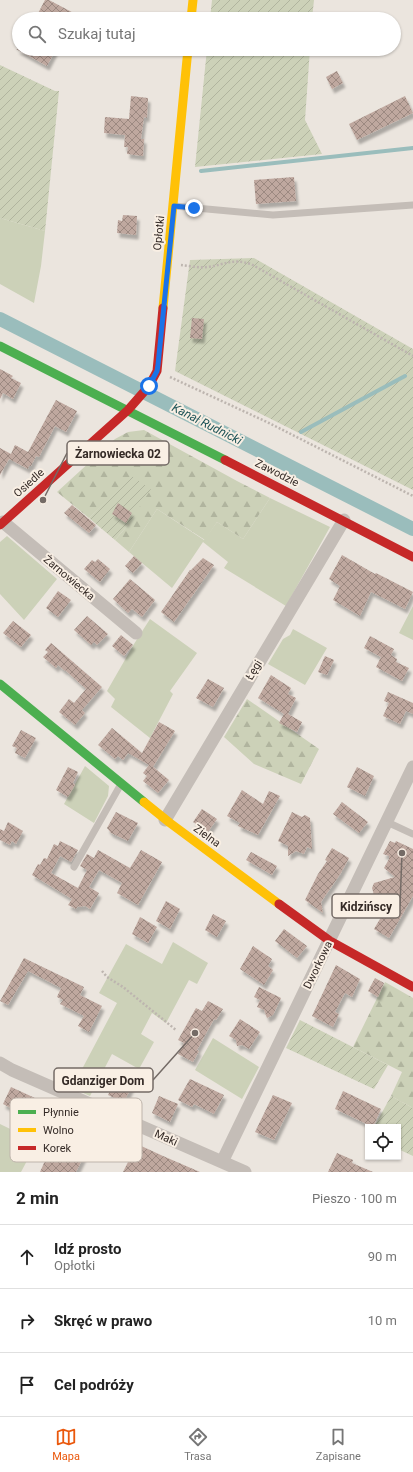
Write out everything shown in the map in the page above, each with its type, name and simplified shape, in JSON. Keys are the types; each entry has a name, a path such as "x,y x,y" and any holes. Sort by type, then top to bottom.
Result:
{"street":[{"path":"192,12 193,0"},
{"name":"Opłotki","path":"128,410 149,386 157,371 187,56"},
{"name":"Zawodzie","path":"0,346 344,520 413,557"},
{"name":"Osiedle","path":"1,524 128,410"},
{"name":"Łęgi","path":"165,820 344,520"},
{"name":"Żarnowiecka","path":"1,524 136,633"},
{"name":"Zielna","path":"0,684 165,820 330,941 413,987"},
{"name":"Dworkowa","path":"222,1162 413,767"},
{"name":"Maki","path":"0,1063 12,1070 76,1098"},
{"name":"Maki","path":"142,1127 245,1172"}],"lane":[{"path":"174,206 273,215 413,206"},
{"path":"74,867 121,784"},
{"path":"387,822 413,834"}],"path":[{"path":"168,264 206,267 240,260 251,264 413,356"},
{"path":"157,371 269,423 413,496"},
{"path":"102,971 107,977 123,987 176,1030"}],"green space":[{"path":"212,0 314,0 313,12 211,12"},
{"path":"206,56 310,56 305,120 322,154 195,167"},
{"path":"0,65 55,91 59,91 45,231 0,218"},
{"path":"0,218 45,231 41,266 34,303 0,284"},
{"path":"254,258 413,349 413,490 175,371 190,260"},
{"path":"144,430 270,498 243,539 217,522 205,540 157,509 129,552 115,540 128,525 132,477 89,518 57,492 115,439 128,432"},
{"path":"132,476 151,489 128,525 115,540 89,518"},
{"path":"270,498 330,527 286,606 224,568 228,562 203,542 172,588 129,552 157,509 204,540 217,522 243,539"},
{"path":"7,536 57,579 24,620 0,594 0,542"},
{"path":"413,606 413,640 399,633"},
{"path":"150,619 197,653 170,691 173,694 150,738 111,707 115,699 107,691"},
{"path":"293,629 327,648 305,685 268,664 283,639 290,635"},
{"path":"247,699 319,749 301,784 254,764 224,737"},
{"path":"85,766 109,786 108,796 94,823 64,804"},
{"path":"173,942 208,963 197,984 189,980 166,1023 152,1013 141,1034 154,1042 139,1069 112,1054 90,1096 72,1088 117,1003 99,993 126,944 162,964"},
{"path":"385,982 413,998 413,1108 391,1096 402,1072 353,1047"},
{"path":"300,1020 388,1065 374,1089 286,1048"},
{"path":"213,1038 259,1067 242,1099 195,1070"},
{"path":"391,1096 413,1108 413,1156 401,1150 401,1124 376,1124"},
{"path":"0,1124 10,1129 10,1162 26,1162 21,1172 0,1172"}],"building":[{"path":"45,0 49,0 72,12 39,12"},
{"path":"29,56 52,56 47,66"},
{"path":"337,71 343,83 332,89 326,77"},
{"path":"131,96 148,98 147,118 144,117 141,139 144,139 143,156 127,154 128,147 124,147 125,135 104,133 105,117 129,119"},
{"path":"405,96 413,113 357,140 349,124"},
{"path":"294,177 296,201 256,204 254,180"},
{"path":"123,215 137,216 136,235 117,233 118,220 122,221"},
{"path":"192,318 204,319 202,339 190,338"},
{"path":"0,369 13,376 11,378 21,383 13,399 3,393 0,399"},
{"path":"56,400 77,411 66,432 55,426 39,457 36,456 28,469 9,459 0,475 0,448 11,454 15,445 28,452"},
{"path":"118,503 132,513 126,523 112,514"},
{"path":"72,505 96,525 89,533 64,513"},
{"path":"342,555 375,574 376,573 413,592 405,609 371,592 360,616 333,600 340,586 329,579"},
{"path":"134,556 142,563 133,573 125,566"},
{"path":"203,558 214,565 174,622 161,612 190,570"},
{"path":"98,559 110,569 100,582 84,569 92,560 95,562"},
{"path":"130,579 155,600 142,617 132,609 128,613 113,599"},
{"path":"58,591 71,600 58,617 46,608"},
{"path":"87,616 108,634 97,645 94,642 91,645 74,630"},
{"path":"13,621 31,635 21,647 3,633"},
{"path":"121,635 133,645 124,656 112,646"},
{"path":"370,636 394,649 391,655 397,659 396,662 409,668 402,681 376,667 381,657 364,648"},
{"path":"51,643 102,687 82,710 85,713 75,725 59,712 69,699 74,703 86,689 65,670 58,665 56,668 43,657 48,652 45,650"},
{"path":"325,656 334,660 327,675 318,672"},
{"path":"271,675 291,688 288,694 296,698 288,714 302,722 297,732 279,723 284,714 258,698"},
{"path":"208,679 224,688 213,707 196,698"},
{"path":"388,692 413,703 413,714 406,711 400,724 383,716 389,703 384,701"},
{"path":"159,722 175,731 153,767 169,780 158,793 143,781 147,776 143,773 149,765 128,753 123,760 118,756 115,759 98,745 112,728 142,753"},
{"path":"21,730 36,738 25,758 15,753 17,748 12,746"},
{"path":"68,767 78,772 73,783 75,785 68,797 56,790"},
{"path":"357,767 374,776 365,796 347,787"},
{"path":"242,790 263,804 269,791 280,796 258,835 238,826 240,823 227,816"},
{"path":"342,802 368,822 359,833 333,814"},
{"path":"202,809 217,819 208,832 193,822"},
{"path":"116,812 138,823 128,841 111,833 107,828"},
{"path":"292,812 302,817 305,815 310,818 312,849 307,847 304,854 296,851 288,856 288,846 278,841"},
{"path":"8,822 23,831 16,844 12,841 10,845 0,840 0,829 4,831"},
{"path":"60,841 78,850 71,862 60,856 51,873 78,888 87,870 80,866 87,854 94,858 98,850 130,868 141,850 162,862 138,905 117,893 122,883 99,870 89,887 99,893 90,909 85,906 78,906 76,909 68,905 72,899 32,875 38,864 40,865 44,858 47,859 54,844 58,846"},
{"path":"390,841 395,843 396,841 413,849 413,896 389,938 374,929 387,907 371,899 374,895 372,888 374,883 395,877 384,868 389,856 383,854"},
{"path":"332,848 349,858 341,873 321,902 323,913 305,900 318,874 327,861 325,860"},
{"path":"251,852 277,866 272,875 246,860"},
{"path":"166,901 180,909 170,929 156,921"},
{"path":"213,914 226,921 217,937 205,930"},
{"path":"140,917 157,927 148,943 132,934"},
{"path":"284,929 307,946 297,958 275,941"},
{"path":"253,946 272,959 268,966 273,970 264,985 240,969"},
{"path":"24,958 84,987 80,995 102,1006 89,1032 78,1026 84,1016 60,1004 63,1000 57,997 61,988 28,971 8,1005 0,1001"},
{"path":"336,965 360,979 352,997 345,993 335,1012 339,1014 333,1027 312,1016"},
{"path":"375,978 384,983 378,997 368,991"},
{"path":"259,987 281,998 273,1015 267,1018 264,1010 257,1007 260,1000 254,997"},
{"path":"208,1001 223,1009 216,1020 214,1019 197,1050 199,1051 193,1062 178,1054 184,1043 178,1040 196,1008 202,1011"},
{"path":"240,1019 260,1032 249,1049 242,1045 237,1046 236,1040 229,1036"},
{"path":"115,1079 132,1086 126,1098 115,1098 108,1095"},
{"path":"190,1079 224,1095 214,1114 194,1104 192,1107 178,1100"},
{"path":"11,1087 35,1098 10,1098 10,1108 3,1104"},
{"path":"343,1091 381,1109 374,1124 367,1124 335,1109"},
{"path":"273,1095 292,1103 274,1140 255,1132"},
{"path":"159,1096 178,1104 170,1122 152,1113"},
{"path":"142,1146 200,1172 123,1172 128,1162 142,1162"},
{"path":"337,1153 353,1160 352,1163 373,1172 328,1172"},
{"path":"44,1162 81,1162 76,1172 40,1172"}],"waterway":[{"path":"201,171 413,148"},
{"name":"Kanał Rudnicki","path":"0,319 413,529"},
{"path":"301,432 405,376"}],"traffic: fast":[{"path":"0,346 225,460"},
{"path":"0,684 144,802"}],"traffic: slow":[{"path":"192,12 193,0"},
{"path":"163,308 187,56"},
{"path":"144,802 279,904"}],"traffic: jam":[{"path":"0,525 128,410 149,386 157,371 163,308"},
{"path":"225,460 413,557"},
{"path":"279,904 330,941 413,987"}],"place":[{"name":"Żarnowiecka 02","path":"43,500"},
{"name":"Kidzińscy","path":"402,853"},
{"name":"Gdanziger Dom","path":"195,1033"}],"route":[{"path":"149,386 157,371 158,365 174,206 194,208"}]}
